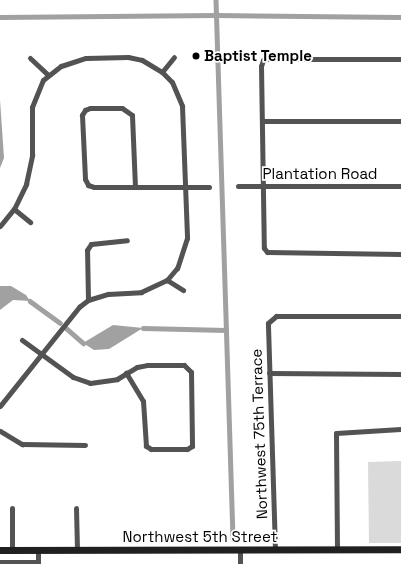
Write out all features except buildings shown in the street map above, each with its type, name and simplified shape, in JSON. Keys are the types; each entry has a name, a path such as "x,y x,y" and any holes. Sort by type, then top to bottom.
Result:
{"street":[{"path":"1,223 14,209 23,192 31,166 34,100 48,76 61,66 86,58 128,57 142,60 162,72 172,82 182,106 186,187 185,250 177,268 167,280 141,292 108,294 88,300 72,314 43,353 1,402"},
{"path":"162,72 174,57"},
{"path":"30,58 48,76"},
{"path":"401,60 263,60 264,248 267,252 401,254"},
{"path":"135,187 132,115 128,109 90,108 82,115 85,179 88,185 94,187 135,187 209,187"},
{"path":"263,122 401,121"},
{"name":"Plantation Road","path":"238,186 401,186"},
{"path":"14,209 30,222"},
{"path":"88,300 87,250 91,244 127,240"},
{"path":"167,280 183,290"},
{"name":"Northwest 75th Terrace","path":"275,549 269,373 268,323 270,318 276,316 401,316"},
{"path":"22,340 43,353 73,377 90,383 104,382 147,364 184,365 189,368 191,380 192,446 187,449 151,449 146,446 143,401 126,373"},
{"path":"269,373 401,374"},
{"path":"337,549 336,433 401,430"},
{"path":"0,431 22,444 85,445"},
{"path":"12,508 12,550"},
{"path":"76,508 77,550"},
{"path":"240,549 240,564"},
{"name":"Northwest 5th Street","path":"0,550 401,549"},
{"path":"0,562 38,563 38,550"}],"shaded area":[{"path":"0,100 4,158 0,168"},
{"path":"0,286 11,286 26,295 30,301 13,300 0,310"},
{"path":"113,325 143,328 109,349 94,350 83,343"},
{"path":"401,461 401,543 369,543 368,462"}],"waterway":[{"path":"216,0 233,539"},
{"path":"0,17 216,15 401,17"},
{"path":"30,301 60,323"},
{"path":"66,328 83,343"},
{"path":"143,328 226,330"}],"place":[{"name":"Baptist Temple","path":"196,56"}]}
